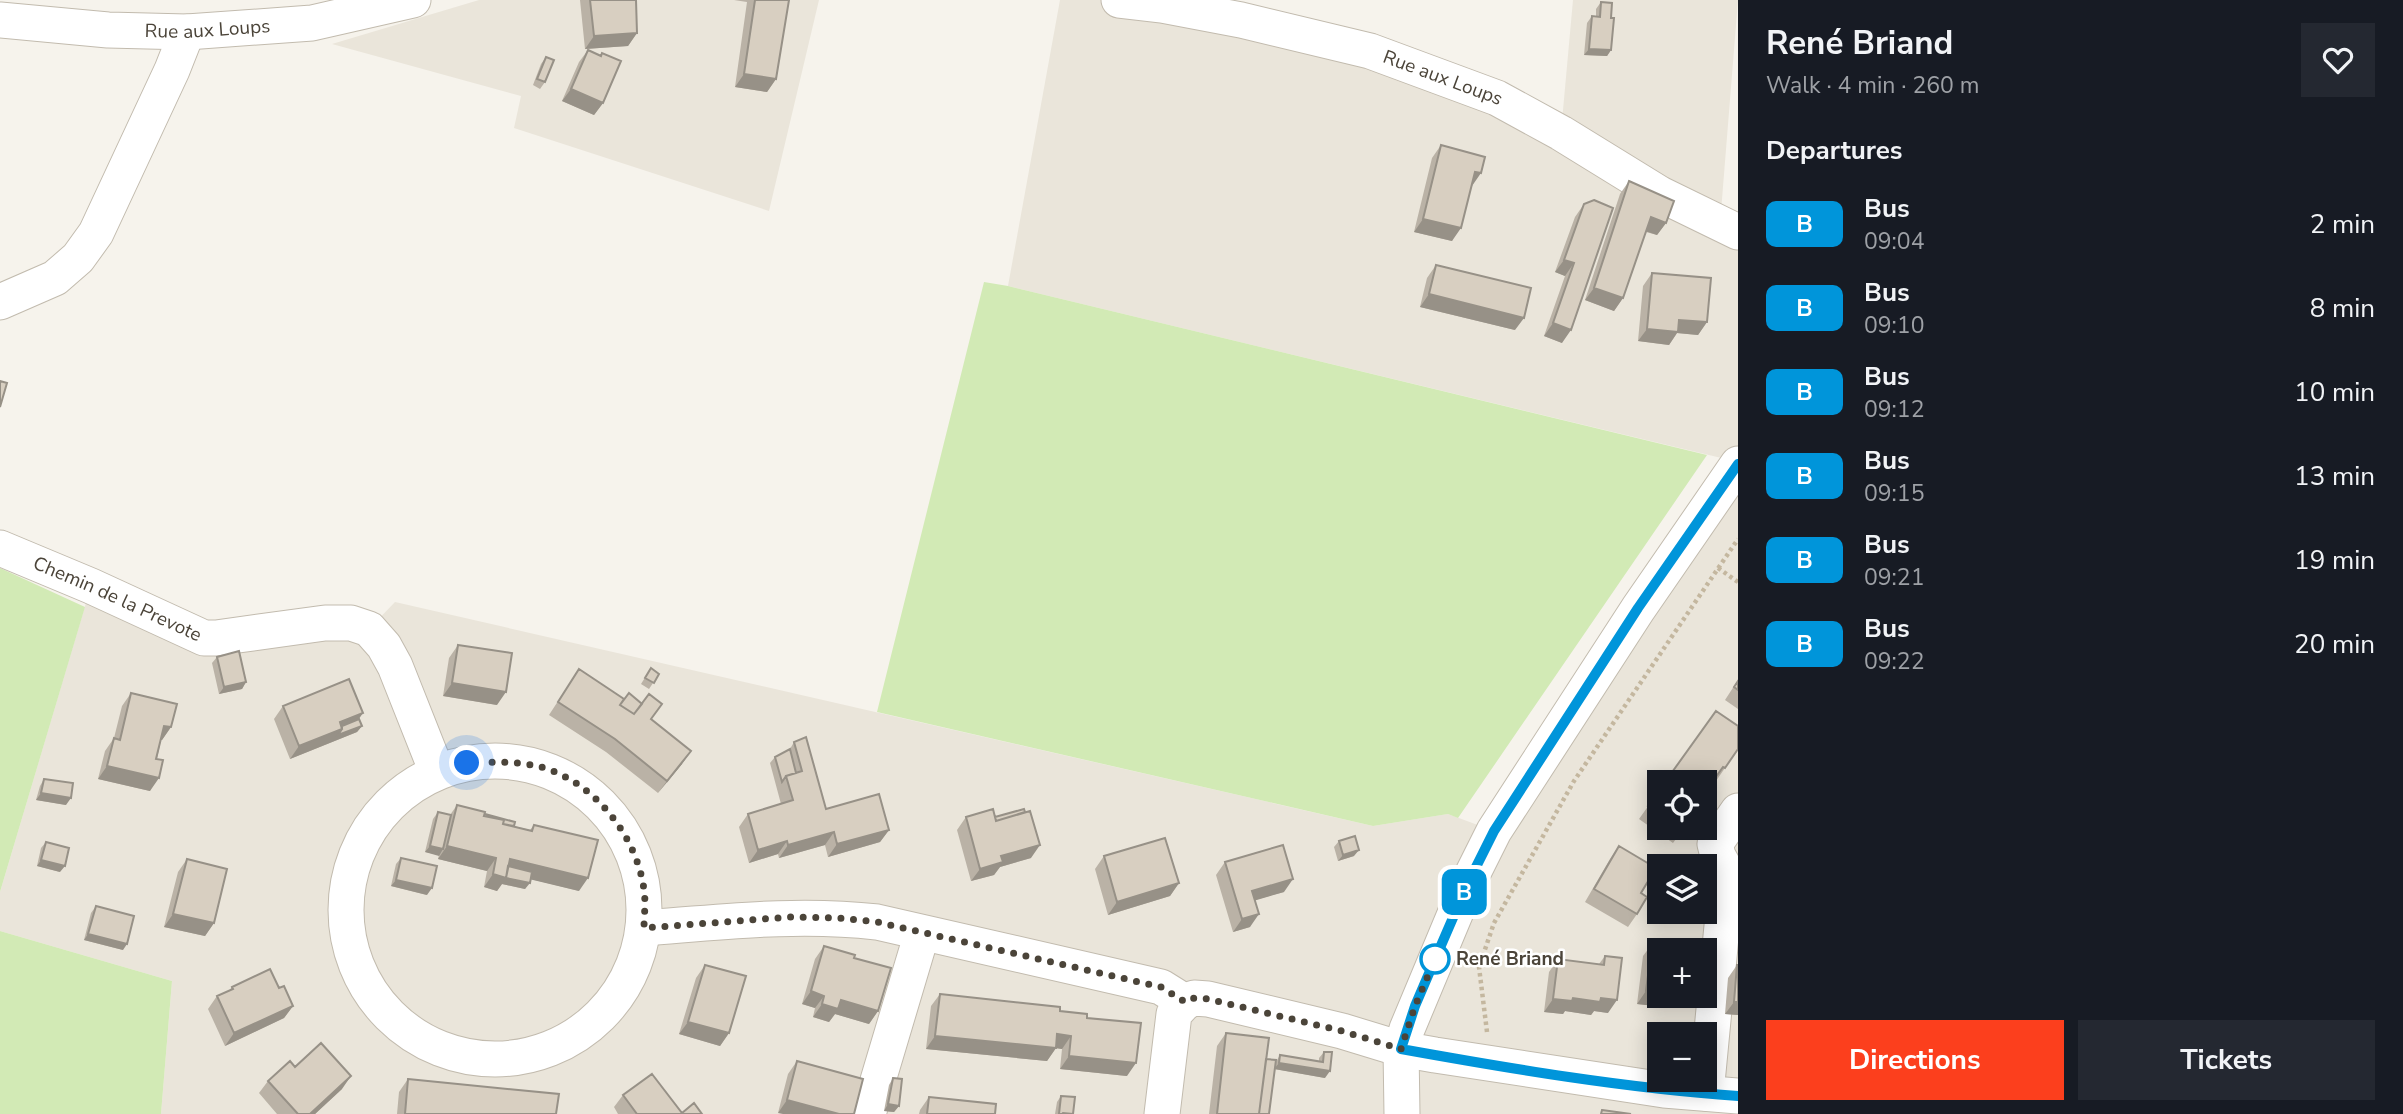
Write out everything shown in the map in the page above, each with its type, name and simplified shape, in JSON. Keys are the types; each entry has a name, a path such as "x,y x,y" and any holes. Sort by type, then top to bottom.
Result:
{"street":[{"name":"Rue aux Loups","path":"0,20 108,30 187,32 312,23 413,0"},
{"name":"Rue aux Loups","path":"1119,0 1241,20 1370,51 1497,98 1561,133 1660,194 1738,232"},
{"path":"0,302 55,278 78,257 96,233 173,69 187,32"},
{"path":"1402,1114 1401,1049 1407,1029 1468,883 1494,831 1638,608 1738,464"},
{"name":"Chemin de la Prevote","path":"0,548 204,638 326,623 351,622 369,629 384,646 395,666 437,772"},
{"path":"493,761 537,766 580,787 601,804 622,830 636,856 644,891 644,928 638,957 630,975 617,996 599,1016 571,1038 545,1051 488,1059 428,1045 401,1028 376,1001 359,973 351,950 344,909 350,870 363,839 382,813 402,795 437,772 467,763 493,761"},
{"path":"1162,1114 1174,1014 1185,1002 1194,998 1342,1031 1401,1049 1664,1090 1722,1094 1722,926 1735,881 1718,856 1715,844 1738,811"},
{"path":"644,928 790,917 877,922 1161,987 1185,1002"},
{"path":"868,1114 922,933"}],"path":[{"path":"1498,1066 1486,1029 1479,967 1494,923 1574,781 1738,539"},
{"path":"1718,568 1738,582"}],"shaded area":[{"path":"479,0 819,0 769,211 514,128 521,96 332,44"},
{"path":"1060,0 1119,0 1242,20 1561,132 1573,0 1738,0 1720,224 1738,232 1738,462 1008,286"},
{"path":"1738,464 1738,1114 161,1114 172,981 0,931 0,892 91,586 188,631 369,629 395,602 1373,826 1448,814 1494,831"}],"green space":[{"path":"984,282 1707,455 1458,818 1448,814 1373,826 877,712"},
{"path":"0,568 85,607 0,892"},
{"path":"0,931 172,981 161,1114 0,1114"}],"building":[{"path":"590,0 636,0 637,33 594,36"},
{"path":"755,0 789,0 776,79 744,74"},
{"path":"1601,2 1612,3 1611,18 1614,18 1611,50 1589,49 1592,16 1600,17"},
{"path":"588,50 621,61 603,103 571,89"},
{"path":"546,57 554,60 545,82 537,79"},
{"path":"1441,145 1485,157 1481,173 1475,172 1461,228 1423,219"},
{"path":"1629,181 1674,201 1666,223 1651,217 1623,298 1594,288"},
{"path":"1594,200 1613,208 1571,330 1553,323 1574,263 1564,260 1584,204"},
{"path":"1436,265 1531,288 1524,318 1429,294"},
{"path":"1652,273 1711,278 1707,322 1679,320 1678,332 1647,329"},
{"path":"0,381 7,383 0,407"},
{"path":"458,645 512,653 506,692 452,683"},
{"path":"239,651 246,682 224,687 217,657"},
{"path":"651,668 659,674 654,683 645,678"},
{"path":"579,669 624,699 620,705 634,714 649,694 662,704 651,719 691,751 667,781 615,739 558,702"},
{"path":"349,679 363,713 340,722 342,729 299,746 283,706"},
{"path":"131,693 177,704 171,727 164,726 156,759 163,760 159,778 107,766 114,738 120,740"},
{"path":"629,693 642,704 634,714 620,705"},
{"path":"1716,711 1738,726 1738,749 1717,775 1717,770 1674,770"},
{"path":"359,719 362,726 338,735 342,726"},
{"path":"806,737 826,809 879,794 889,830 837,844 834,832 758,850 748,814 793,800 786,776 802,771 794,742"},
{"path":"790,749 796,773 786,776 782,782 775,757"},
{"path":"44,779 73,783 71,798 41,793"},
{"path":"457,805 485,812 484,816 504,820 503,824 532,831 534,825 598,840 588,878 510,859 506,878 493,874 496,858 447,846"},
{"path":"993,809 996,821 1030,811 1040,845 1001,856 1003,862 980,869 966,817"},
{"path":"1024,809 1025,812 996,821 995,817"},
{"path":"438,812 451,815 443,849 430,846"},
{"path":"485,814 515,822 514,826 503,824 504,820 484,816"},
{"path":"1355,836 1359,850 1343,855 1339,841"},
{"path":"1165,838 1179,883 1117,902 1104,856"},
{"path":"46,842 69,848 65,866 41,860"},
{"path":"1283,845 1293,879 1252,891 1259,914 1242,919 1225,862"},
{"path":"1619,846 1647,863 1647,883 1641,893 1647,897 1637,914 1594,889"},
{"path":"401,858 437,866 432,888 396,880"},
{"path":"187,859 227,869 214,923 173,914"},
{"path":"508,866 532,872 530,883 506,878"},
{"path":"96,906 134,916 127,944 88,934"},
{"path":"824,946 891,968 878,1011 841,1000 838,1009 822,1004 824,996 811,991"},
{"path":"1605,956 1622,958 1617,1000 1601,998 1600,1002 1573,998 1572,1001 1553,999 1558,959 1604,965"},
{"path":"705,965 746,976 729,1033 688,1022"},
{"path":"1737,965 1738,1002 1734,1002"},
{"path":"270,969 279,988 284,986 293,1006 234,1033 217,996"},
{"path":"940,994 1060,1007 1060,1011 1087,1014 1087,1018 1141,1023 1136,1063 1069,1056 1071,1036 1057,1034 1056,1048 935,1036"},
{"path":"1226,1033 1269,1038 1259,1114 1217,1114"},
{"path":"321,1043 351,1076 310,1114 298,1114 268,1081 290,1061 295,1067"},
{"path":"1324,1052 1332,1052 1330,1071 1279,1063 1280,1055 1323,1062"},
{"path":"1266,1059 1276,1060 1269,1114 1259,1114"},
{"path":"797,1061 863,1079 854,1114 839,1114 787,1100"},
{"path":"652,1074 682,1113 694,1103 702,1114 637,1114 623,1095"},
{"path":"893,1078 902,1079 899,1106 888,1104"},
{"path":"408,1079 559,1094 556,1114 405,1114"},
{"path":"1061,1096 1075,1097 1073,1114 1059,1114"},
{"path":"929,1097 996,1104 995,1114 927,1114"},
{"path":"1602,1110 1631,1114 1601,1114"}],"bus line":[{"name":"B","path":"1738,464 1638,608 1494,831 1468,883 1415,1006 1401,1049 1664,1090 1738,1096"}],"place":[{"name":"René Briand","path":"1435,959"}],"route":[{"path":"467,763 493,761 537,766 580,787 601,804 622,830 636,856 644,891 644,928 790,917 877,922 1161,987 1185,1002 1194,998 1208,999 1342,1031 1401,1049 1415,1006 1436,957 1435,959"}]}
